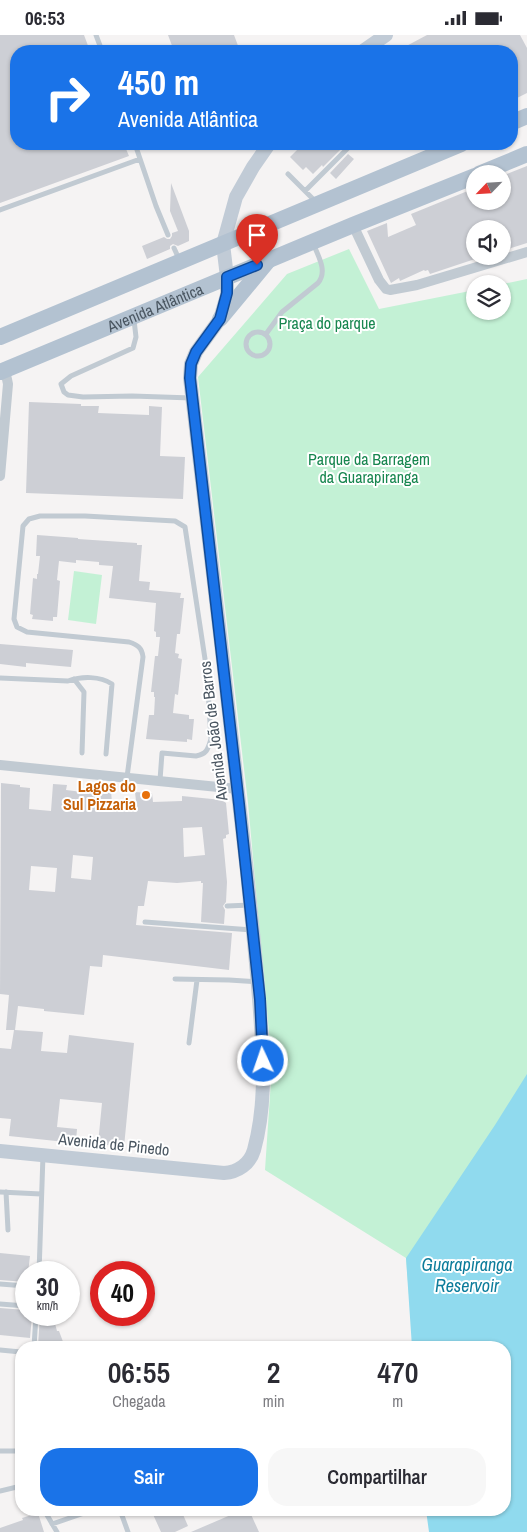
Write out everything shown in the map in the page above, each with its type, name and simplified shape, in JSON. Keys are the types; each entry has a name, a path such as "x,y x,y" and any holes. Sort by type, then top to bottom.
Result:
{"main road":[{"name":"Avenida Atlântica","path":"0,337 177,255 223,244 447,150"},
{"path":"501,165 527,154"},
{"name":"Avenida Atlântica","path":"2,371 466,179"},
{"path":"220,319 269,259"}],"street":[{"path":"372,45 386,35"},
{"path":"223,244 236,197 252,167 265,150"},
{"path":"353,225 379,280 386,289 390,290 417,285 527,252"},
{"name":"Avenida João de Barros","path":"223,244 227,293 220,319 196,352 191,364 190,378 238,789 258,982 263,1061 261,1111 254,1152 243,1167 234,1172 224,1173"},
{"path":"0,476 8,385 2,371"},
{"path":"0,765 127,774 238,789"},
{"name":"Avenida de Pinedo","path":"0,1151 224,1173"}],"lane":[{"path":"136,150 168,235"},
{"path":"305,191 346,150"},
{"path":"0,210 140,159"},
{"path":"288,174 318,205"},
{"path":"266,334 282,311 322,279 322,265 313,241"},
{"path":"133,316 136,337 134,347 71,376 61,383 64,392 68,395 83,397 192,398"},
{"path":"254,332 266,334 269,339 269,351 259,357 248,352 246,340 249,335 254,332"},
{"path":"127,774 143,653 136,644 129,642 27,632 17,627 14,619 23,526 33,517 85,515 161,520 175,521 185,527 207,672 211,739 208,750 202,755 162,753 160,778"},
{"path":"0,679 68,681 87,677 107,681 112,684 106,754"},
{"path":"74,679 84,692 82,753"},
{"path":"227,906 250,905"},
{"path":"145,922 253,930"},
{"path":"176,979 258,982"},
{"path":"189,1043 197,980"},
{"path":"39,1261 43,1155"},
{"path":"8,1230 3,1192 41,1193"},
{"path":"0,1284 15,1285"},
{"path":"0,1304 15,1305"},
{"path":"34,1341 35,1326"},
{"path":"0,1350 15,1351"},
{"path":"0,1451 15,1451"},
{"path":"0,1491 15,1488"},
{"path":"47,1516 57,1532"},
{"path":"52,1524 75,1516"},
{"path":"122,1516 128,1532"}],"green space":[{"name":"Parque da Barragem da Guarapiranga","path":"349,249 379,309 466,292 466,320 511,320 511,282 527,279 527,1226 411,1320 406,1258 265,1170 272,1065 248,803 198,377 287,274"},
{"path":"74,571 102,575 96,624 68,620"}],"water":[{"name":"Guarapiranga Reservoir","path":"527,1074 527,1532 429,1532 427,1516 511,1516 511,1341 412,1341 406,1258"}],"building":[{"path":"0,35 84,35 88,45 10,45 10,150 126,150 129,156 0,203"},
{"path":"168,35 234,35 238,45 172,45"},
{"path":"427,35 520,35 527,48 527,93 518,98 518,45 408,45"},
{"path":"297,150 340,150 313,174 306,167 303,170 290,157"},
{"path":"348,154 354,159 336,179 330,173"},
{"path":"527,166 527,243 511,248 511,220 466,220 466,262 430,274 428,270 424,270 400,281 399,278 391,283 367,231 387,223 388,237 416,225 411,214 466,192 466,210 511,210 511,172"},
{"path":"171,183 189,231 189,241 178,246 173,244 170,246 170,249 147,259 142,246 164,237 170,239 172,233 178,231 170,211"},
{"path":"29,402 81,404 81,406 99,406 98,413 149,415 149,406 162,407 160,456 185,457 183,499 26,493"},
{"path":"37,535 137,543 137,545 142,545 139,581 150,582 149,590 181,593 180,598 184,598 180,634 177,634 175,653 179,654 178,658 182,659 178,695 175,694 173,713 189,715 189,719 194,719 192,740 187,739 187,742 146,739 149,715 154,715 155,697 154,692 151,692 155,656 158,656 160,637 156,637 156,632 154,631 156,603 109,598 113,566 99,565 99,562 76,560 76,563 59,561 57,580 60,581 57,617 53,617 53,621 32,619 33,615 30,614 33,578 37,579 40,556 36,556"},
{"path":"0,644 73,650 71,667 26,663 26,667 0,664"},
{"path":"1,783 30,788 29,809 51,811 53,784 67,785 66,790 99,794 100,788 111,790 112,804 136,801 135,792 152,793 153,802 182,801 182,796 222,800 226,803 229,834 223,839 227,882 226,902 223,906 225,910 224,924 201,922 203,883 201,881 177,883 148,881 144,906 138,906 136,925 232,933 229,970 103,955 102,967 90,966 84,1015 18,1006 15,1030 43,1032 41,1051 67,1053 69,1035 134,1043 124,1147 98,1144 102,1103 60,1099 57,1127 77,1129 76,1141 9,1136 11,1119 0,1118 0,1048 11,1049 14,1030 6,1030 9,995 0,994","holes":["202,827 205,855 184,857 183,828","73,855 93,857 91,880 71,878","31,866 57,868 55,892 29,890"]},
{"path":"0,1253 30,1256 29,1261 15,1261 15,1281 0,1280"},
{"path":"0,1308 15,1309 15,1326 31,1326 30,1338 0,1335"},
{"path":"39,1326 56,1326 63,1341 38,1341"},
{"path":"39,1516 44,1532 0,1532 0,1528 23,1520 22,1518"},
{"path":"154,1516 184,1516 188,1526 175,1532 161,1532"},
{"path":"228,1516 252,1516 259,1532 191,1532"}],"place":[{"name":"Lagos do Sul Pizzaria","path":"146,795"}],"route":[{"path":"257,265 227,277 227,293 220,319 196,352 191,364 190,378 260,999 263,1061"}],"park label":[{"name":"Praça do parque","path":"327,323"}]}
